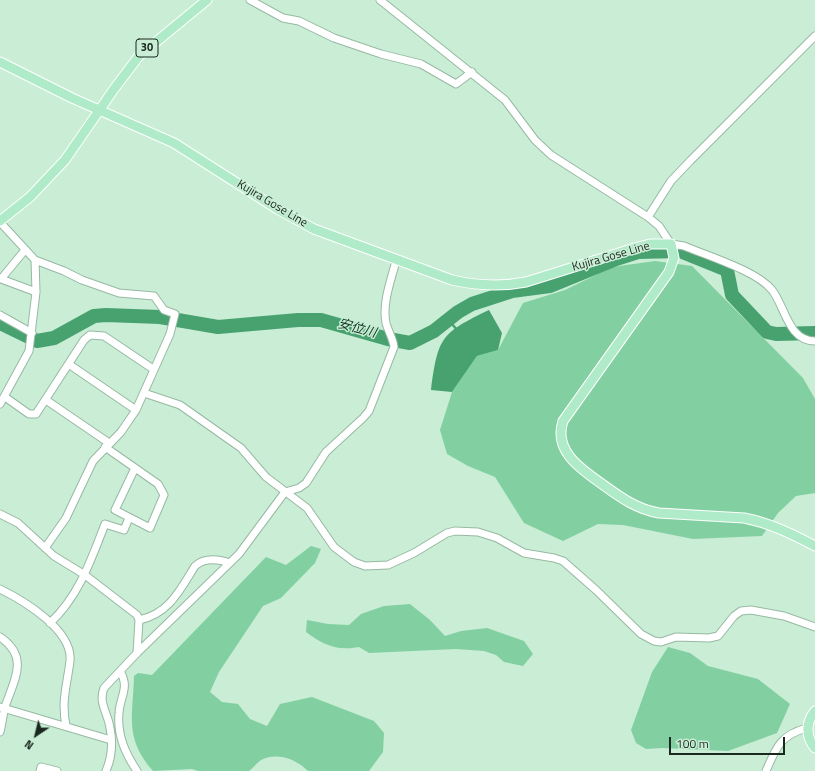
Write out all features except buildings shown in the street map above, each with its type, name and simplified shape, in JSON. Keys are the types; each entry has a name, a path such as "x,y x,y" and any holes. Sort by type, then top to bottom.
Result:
{"main road":[{"name":"30","path":"0,221 30,197 65,160 126,72 139,56 207,0"},
{"name":"Kujira Gose Line","path":"0,62 72,98 100,109 174,143 295,220 396,261 452,280 474,285 492,286 526,282 650,244 672,251"},
{"path":"672,251 672,265 664,279 567,414 560,429 562,444 566,452 582,470 635,506 659,513 744,518 758,521 778,528 815,546"},
{"path":"815,711 807,728 810,739 815,748"}],"street":[{"path":"250,0 283,18 299,21 340,40 374,52 421,64 450,82 456,84 472,72"},
{"path":"380,0 472,72 505,100 535,140 551,155 648,217 659,226 672,251 684,246 762,280 773,292 796,332 810,341 815,341"},
{"path":"648,217 671,181 815,36"},
{"path":"0,221 35,260 64,271 82,280 119,293 154,296 164,310 175,314 173,325 136,410 120,432 93,462 66,518 45,548"},
{"path":"25,250 1,279 36,292"},
{"path":"35,260 36,292 31,343 25,361 1,401 29,414 36,414 70,365 84,340 90,335 97,335 111,341 153,369"},
{"path":"106,771 112,750 110,728 102,704 101,695 107,685 137,653 248,544 285,492 299,488 306,483 326,452 363,418 372,404 394,346 393,337 386,325 386,307 396,261"},
{"path":"0,315 32,333"},
{"path":"70,365 136,410"},
{"path":"144,393 187,409 241,448 257,469 307,508 334,547 344,556 365,566 377,567 388,565 414,554 438,537 455,531 487,534 524,554 554,558 572,568 641,634 654,641 661,642 676,637 709,638 718,636 734,616 741,611 751,610 784,616 815,627"},
{"path":"46,400 158,484 164,495 150,528 115,510 135,468"},
{"path":"0,514 18,523 62,562 85,575 130,609 140,620 137,653"},
{"path":"50,623 70,602 85,575 105,524 124,530 129,518"},
{"path":"140,620 156,615 172,602 195,566 200,562 215,560 230,563"},
{"path":"0,589 29,605 50,623 69,650 70,660 63,702 66,726"},
{"path":"0,637 9,643 16,652 17,660 15,681 2,708 0,732"},
{"path":"120,671 125,682 119,711 120,735 128,757 137,771"},
{"path":"2,708 111,740"},
{"path":"766,771 774,752 784,738 791,733 807,728"},
{"path":"40,771 41,767 57,771"}],"shaded area":[{"path":"655,261 692,266 803,378 815,399 815,493 796,496 778,513 762,536 693,539 623,525 598,524 563,541 524,523 495,477 468,466 447,454 440,430 452,392 477,356 498,350 523,303 565,290 612,267"},
{"path":"489,310 502,333 498,350 477,356 452,392 431,390 436,358 445,339 451,331"},
{"path":"311,546 321,549 315,563 281,598 263,606 219,672 210,692 222,702 238,704 250,719 267,726 280,704 312,697 374,721 384,733 383,752 369,771 308,771 292,760 273,757 261,760 249,771 198,771 192,769 153,771 144,759 134,737 132,715 134,676 138,673 152,675 266,557 286,565"},
{"path":"410,604 430,620 445,636 461,631 487,628 524,641 533,654 523,666 504,662 496,655 484,651 456,649 369,653 359,647 344,648 325,644 306,632 307,620 328,624 349,625 361,614 384,606"},
{"path":"668,647 690,653 708,666 758,679 790,704 777,733 728,751 662,748 646,749 636,743 631,730 652,672"}],"waterway":[{"name":"安位川","path":"0,323 37,341 54,338 94,316 106,315 160,317 218,327 298,320 321,320 388,339 410,343 434,331 458,312 472,304 512,291 550,286 616,259 638,252 680,251 727,270 732,295 767,332 776,334 815,333"},
{"path":"448,319 457,330"}]}
